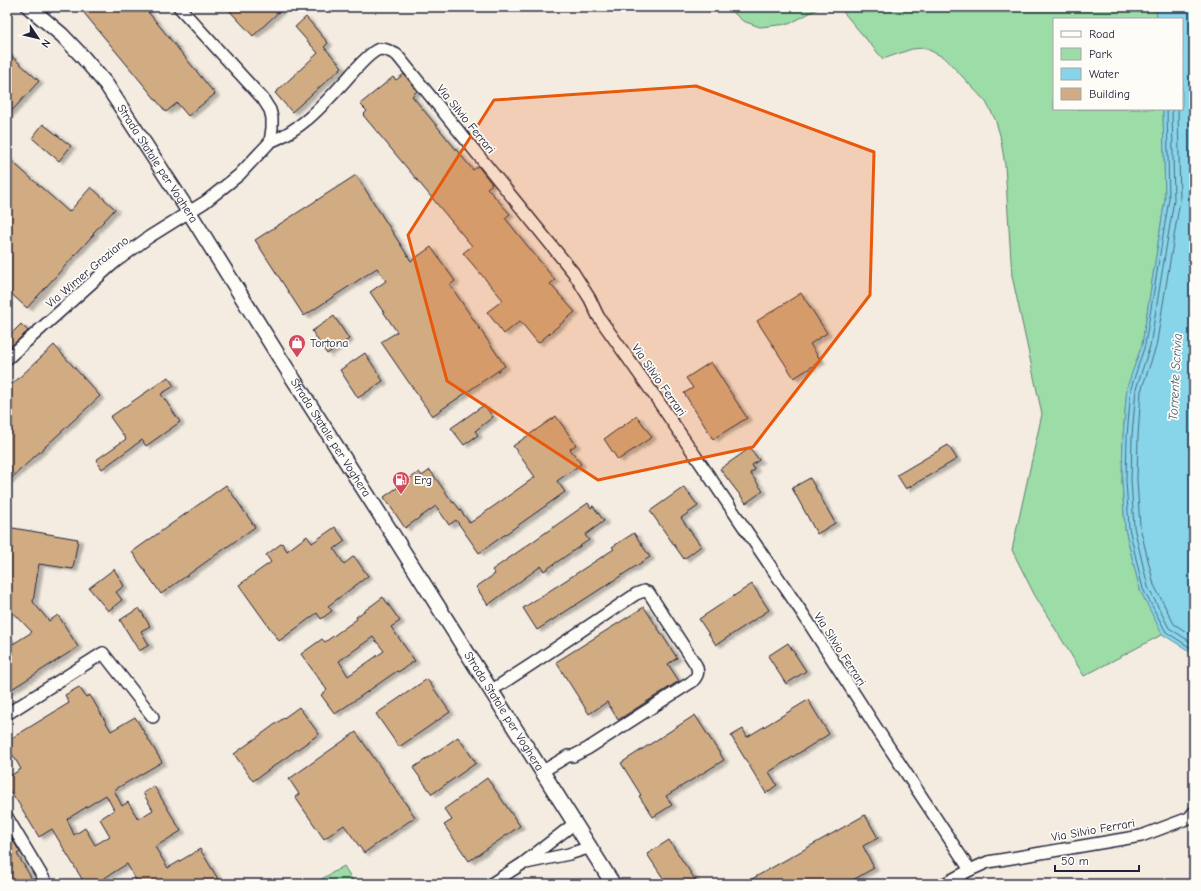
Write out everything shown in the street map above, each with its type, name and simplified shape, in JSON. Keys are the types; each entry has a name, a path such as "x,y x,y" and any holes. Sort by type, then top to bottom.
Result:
{"main road":[{"name":"Strada Statale per Voghera","path":"29,7 62,35 106,84 189,212 278,356 492,690 614,884"}],"street":[{"path":"179,7 263,100 270,110 272,128 270,142"},
{"name":"Via Silvio Ferrari","path":"270,142 299,127 324,104 360,64 377,50 384,49 397,55 573,272 590,299 598,316 654,395 803,614 970,870"},
{"name":"Via Wimer Graziano","path":"7,359 114,263 149,237 205,202 239,175 270,142"},
{"path":"492,690 636,594 644,591 649,593 696,665 698,670 697,676 693,682 587,749 573,756 568,756 543,771"},
{"path":"7,714 103,653 153,716"},
{"name":"Via Silvio Ferrari","path":"944,884 988,862 1141,836 1189,818 1194,812"},
{"path":"7,816 47,884"},
{"path":"491,884 522,864 575,823"},
{"path":"522,864 569,854 591,847"}],"highlighted area":[{"path":"696,86 874,152 870,295 753,447 598,480 447,381 408,235 494,100"}],"green space":[{"path":"727,7 821,7 789,24 760,27 743,21"},
{"path":"839,7 1156,7 1157,18 1053,18 1053,110 1163,110 1165,199 1142,345 1127,388 1123,436 1122,481 1125,529 1140,590 1163,634 1084,676 1034,594 1012,550 1042,414 1012,276 1005,165 1000,135 995,119 986,102 945,58 925,48 912,49 883,59"},
{"path":"344,866 355,884 313,884"}],"water":[{"name":"Torrente Scrivia","path":"1156,7 1194,7 1194,654 1162,634 1140,590 1125,529 1122,481 1123,436 1127,387 1142,345 1165,199 1163,110 1183,110 1183,18 1157,18"}],"building":[{"path":"91,7 144,7 215,94 188,116 177,103 166,112 84,13"},
{"path":"226,7 284,7 253,36"},
{"path":"306,17 328,43 324,47 342,67 292,112 275,93 318,53 295,27"},
{"path":"7,52 39,81 7,116"},
{"path":"404,74 417,91 412,96 473,170 478,166 492,184 487,188 510,214 505,218 555,280 550,284 575,312 538,343 520,321 504,334 487,312 503,300 463,253 472,246 363,115 367,111 360,104 393,77 396,80"},
{"path":"43,124 71,146 59,161 32,138"},
{"path":"7,157 69,212 91,187 115,209 27,308 7,290"},
{"path":"356,175 411,261 431,247 455,281 450,285 505,366 432,416 381,342 397,332 370,292 386,281 377,268 304,316 255,240"},
{"path":"801,293 827,333 810,344 821,361 794,378 757,321"},
{"path":"334,316 349,339 327,354 312,331"},
{"path":"21,324 28,331 7,350 7,338"},
{"path":"54,345 100,396 7,482 7,389"},
{"path":"365,353 383,381 358,398 340,370"},
{"path":"711,362 747,418 713,439 684,393 693,388 686,378"},
{"path":"168,377 174,386 161,394 180,422 146,446 142,440 102,469 96,460 126,439 110,417"},
{"path":"484,405 493,417 475,431 478,435 464,445 451,428"},
{"path":"556,416 576,445 570,449 581,464 557,481 565,492 479,553 456,520 449,525 436,506 405,528 384,497 419,472 422,476 430,470 453,503 454,502 470,523 535,477 513,446"},
{"path":"637,416 652,437 618,460 604,439"},
{"path":"948,445 957,459 906,489 897,475"},
{"path":"750,448 759,460 752,465 755,470 750,473 763,491 746,503 720,469"},
{"path":"810,478 835,523 817,534 792,488"},
{"path":"226,485 255,527 161,594 132,552"},
{"path":"684,487 698,506 681,518 701,546 684,559 650,511"},
{"path":"588,503 591,508 593,506 604,521 585,535 589,540 544,571 541,566 488,605 476,587 495,574 492,570"},
{"path":"7,527 78,539 73,569 39,564 33,602 49,621 58,615 78,647 7,692 7,635 13,644 32,632 12,611 7,614"},
{"path":"335,527 345,541 334,549 344,564 354,556 368,576 328,606 332,611 321,619 317,613 279,641 239,585 271,562 266,555 282,543 287,551 307,536 312,543"},
{"path":"634,533 650,557 537,630 523,608 614,549 612,547"},
{"path":"114,569 124,586 116,592 122,600 108,611 89,588"},
{"path":"752,584 769,610 716,645 699,619"},
{"path":"383,597 400,621 391,627 415,661 398,672 397,671 335,714 321,695 327,690 301,654 322,639 325,642 357,619 356,617","holes":["373,637 384,651 348,676 339,661"]},
{"path":"644,607 677,658 668,664 679,681 618,720 607,702 589,714 556,662"},
{"path":"139,608 150,626 141,631 149,645 139,651 120,620"},
{"path":"788,643 806,671 786,684 768,656"},
{"path":"427,679 450,712 399,747 376,714"},
{"path":"79,687 86,697 90,695 111,731 135,717 162,762 114,790 122,806 128,802 138,819 153,810 143,793 154,786 181,831 155,847 168,868 200,849 221,884 138,884 127,864 95,884 85,884 52,829 39,837 7,787 7,778 21,769 7,745 7,741 69,703 65,695","holes":["106,795 114,810 100,819 110,836 95,845 85,828 74,835 67,819"]},
{"path":"808,700 829,734 769,772 777,785 766,793 731,736 743,729 747,737"},
{"path":"299,707 319,734 253,781 234,754"},
{"path":"695,715 724,760 666,796 672,805 653,817 639,796 641,795 621,763"},
{"path":"356,732 415,817 364,853 344,825 324,839 295,797 299,794 289,779"},
{"path":"458,737 476,763 432,794 413,768"},
{"path":"487,778 520,826 469,861 444,825 452,820 444,809"},
{"path":"865,815 878,838 863,846 874,868 846,884 743,884"},
{"path":"7,831 20,852 17,854 35,884 7,884"},
{"path":"669,840 698,884 667,884 647,854"}],"place":[{"name":"Tortona","path":"297,358"},
{"name":"Erg","path":"401,495"}]}
